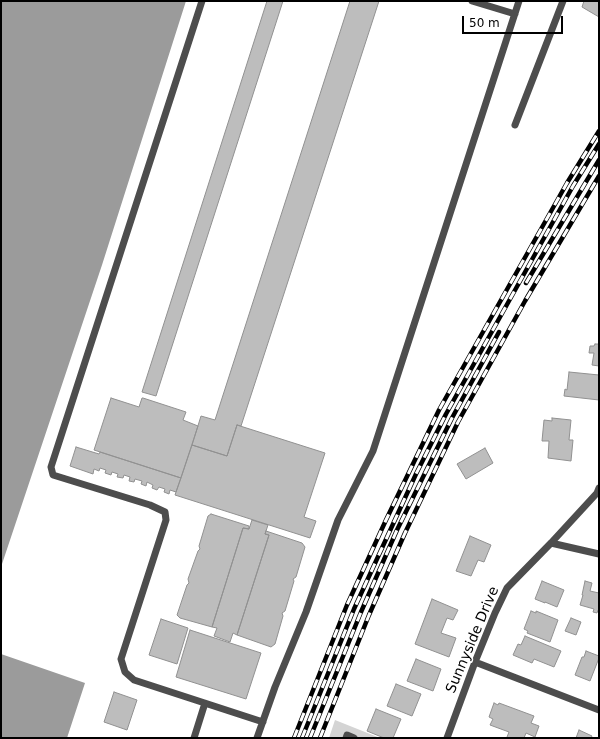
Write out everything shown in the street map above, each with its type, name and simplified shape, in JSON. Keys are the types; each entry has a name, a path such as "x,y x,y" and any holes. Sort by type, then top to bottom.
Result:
{"street":[{"path":"202,1 51,468 53,475 150,505 165,512 166,520 121,659 125,672 134,680 263,722"},
{"path":"472,1 515,14"},
{"path":"257,738 275,688 306,612 338,520 373,451 520,1"},
{"path":"515,125 563,1"},
{"name":"Sunnyside Drive","path":"447,738 475,662 507,588 551,543 598,491"},
{"path":"551,543 599,554"},
{"path":"475,662 599,710"},
{"path":"194,738 205,703"}],"shaded area":[{"path":"1,1 186,1 102,265 1,567"},
{"path":"1,654 85,683 67,738 1,738"},
{"path":"335,720 380,738 329,738"}],"building":[{"path":"267,1 283,1 156,396 142,392"},
{"path":"350,1 379,1 241,426 237,425 227,456 192,445 201,416 215,420"},
{"path":"584,1 599,1 599,17 582,7"},
{"path":"595,344 599,344 599,366 592,365 594,353 589,353 590,346 594,346"},
{"path":"569,372 599,375 599,400 564,396 565,389 567,390"},
{"path":"111,398 139,407 143,398 186,412 183,420 198,426 181,478 94,450"},
{"path":"552,418 571,420 569,440 573,440 571,461 548,458 549,441 542,441 544,420 552,421"},
{"path":"237,425 325,453 304,517 316,521 310,538 175,495 192,445 227,456"},
{"path":"76,447 99,454 100,452 181,478 176,492 170,490 169,494 164,492 165,489 159,487 157,490 152,488 153,485 147,482 146,486 141,484 142,481 135,479 134,482 129,481 130,477 124,475 123,478 117,477 118,474 112,472 111,475 105,473 106,470 100,468 99,471 94,469 93,474 70,466"},
{"path":"485,448 493,463 466,479 457,464"},
{"path":"211,514 249,526 249,529 243,528 212,627 180,618 177,615 189,583 188,579 200,549 199,546 208,516"},
{"path":"252,520 268,525 265,534 269,535 237,635 233,633 230,642 214,636 217,628 212,627 243,528 249,529"},
{"path":"266,531 302,543 305,547 296,577 293,579 294,581 285,611 282,613 283,616 275,644 271,647 237,635 269,535 265,534"},
{"path":"470,536 491,545 484,562 478,560 471,576 456,571"},
{"path":"542,581 564,590 557,607 535,599"},
{"path":"585,581 592,583 590,591 599,593 599,610 597,613 593,612 594,609 580,605"},
{"path":"432,599 458,610 453,620 447,618 441,633 456,638 449,657 415,644"},
{"path":"531,611 536,613 536,611 558,620 550,642 527,633 528,631 524,629"},
{"path":"571,618 581,622 576,635 565,631"},
{"path":"161,619 188,628 177,664 149,655"},
{"path":"190,630 261,653 246,699 176,677"},
{"path":"525,636 561,651 554,667 534,659 532,663 513,655 518,644 521,645"},
{"path":"586,651 599,656 590,681 575,675"},
{"path":"416,659 441,669 433,691 407,681"},
{"path":"396,684 421,694 412,716 387,706"},
{"path":"114,692 137,700 127,730 104,722"},
{"path":"494,703 498,705 499,703 534,716 531,723 539,726 535,737 526,733 524,738 510,738 507,737 509,732 490,725 493,719 489,717"},
{"path":"376,709 401,719 393,738 384,738 367,731"},
{"path":"579,730 592,736 591,738 576,738"}],"railway":[{"path":"294,738 347,605 439,410 567,183 599,131"},
{"path":"302,738 354,609 416,474 446,414 573,186 599,144"},
{"path":"526,283 599,160"},
{"path":"320,738 369,615 405,533 458,422 525,301 599,176"},
{"path":"310,738 361,612 397,530 452,418 499,332"}]}
